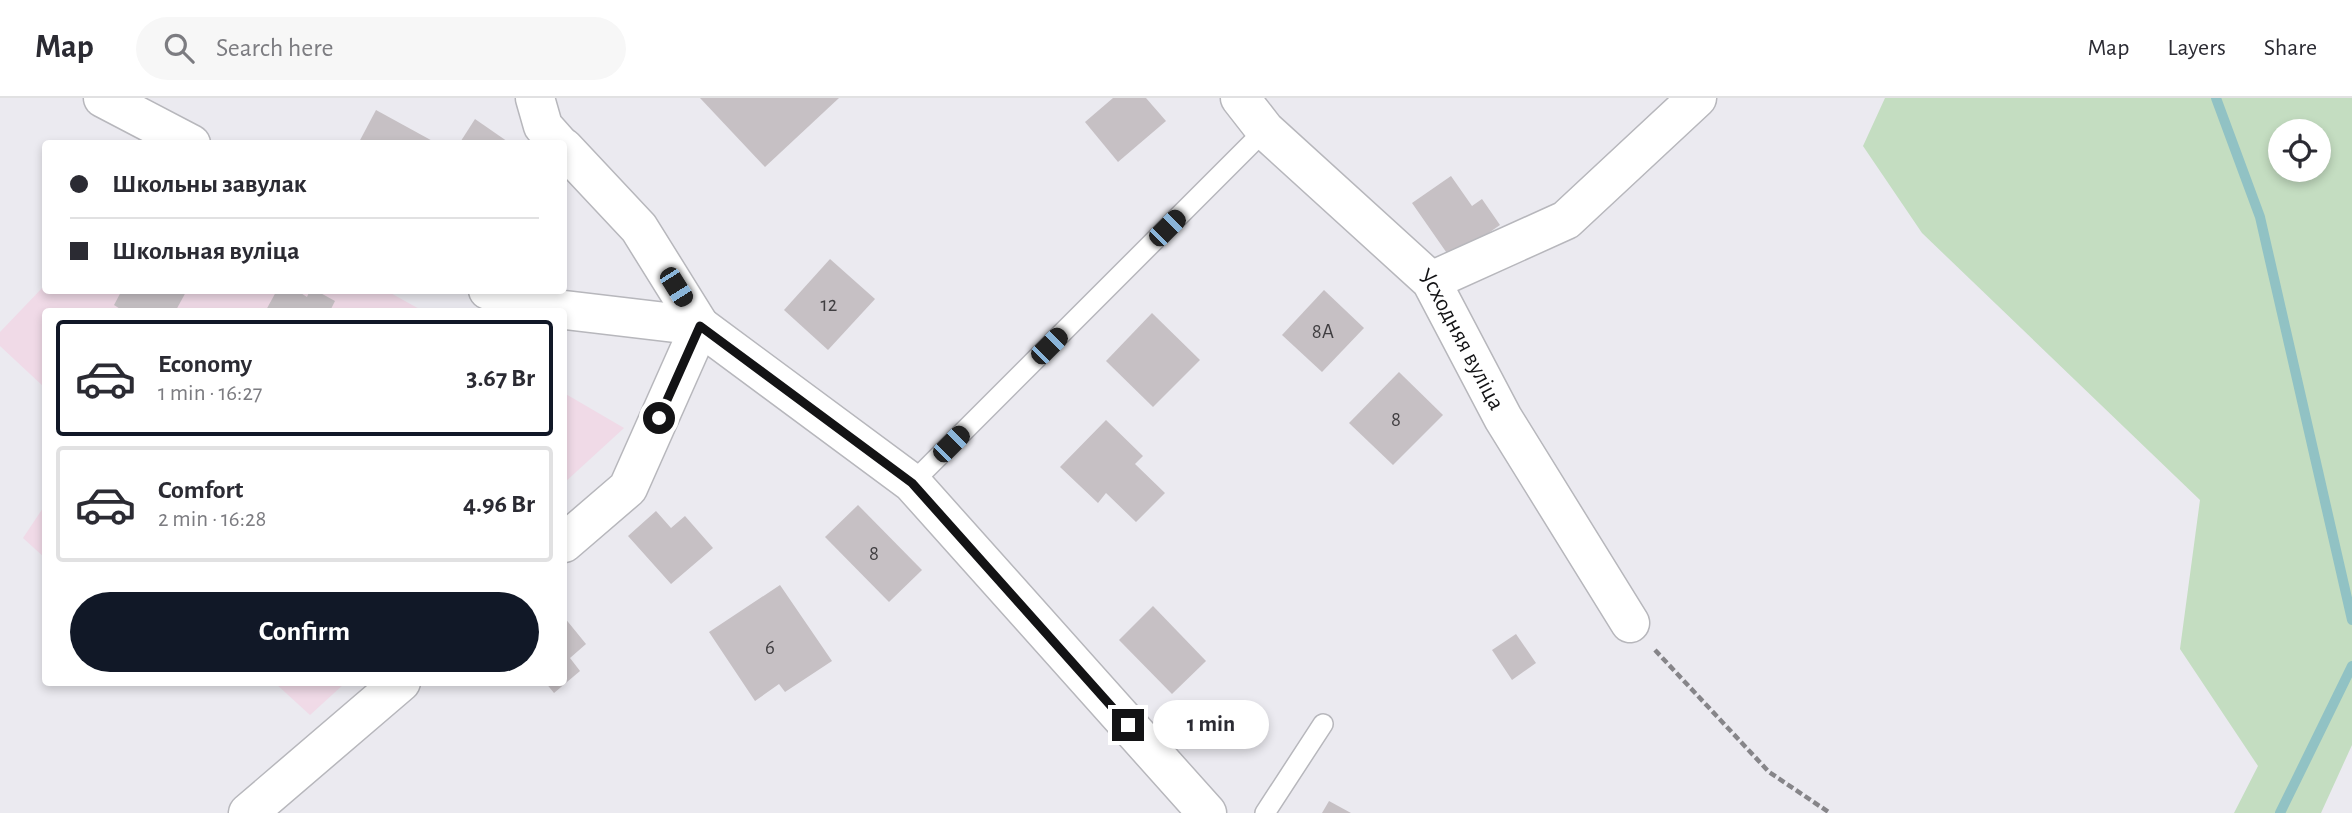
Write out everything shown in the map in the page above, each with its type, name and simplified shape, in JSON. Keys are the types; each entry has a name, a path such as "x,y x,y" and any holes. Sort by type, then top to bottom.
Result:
{"street":[{"path":"103,98 183,140"},
{"name":"Усходняя вуліца","path":"1240,98 1265,130 1431,281 1503,418 1630,623"},
{"path":"1431,281 1566,220 1698,98"},
{"path":"567,153 639,228 700,326 912,483 1207,813"},
{"path":"499,294 531,306 548,308"},
{"path":"567,310 700,326"},
{"path":"567,540 628,488 700,326"},
{"path":"248,813 396,686"}],"lane":[{"path":"912,483 1265,130"},
{"path":"1265,813 1323,724"}],"path":[{"path":"1630,623 1769,772 1830,813"}],"shaded area":[{"path":"42,288 42,294 392,294 418,308 42,308 42,385 0,346 0,332"},
{"path":"567,395 624,428 567,480"},
{"path":"42,510 42,555 23,538"},
{"path":"278,686 342,686 310,715"}],"green space":[{"path":"1885,98 2352,98 2352,745 2321,813 2234,813 2258,766 2180,649 2200,500 1922,233 1863,146"}],"building":[{"path":"700,98 839,98 765,167"},
{"path":"1113,98 1146,98 1166,121 1118,162 1085,122"},
{"path":"376,110 431,140 360,140"},
{"path":"475,119 505,140 462,140"},
{"path":"1451,176 1472,206 1482,199 1500,225 1451,259 1412,203"},
{"path":"830,259 875,299 828,350 784,310"},
{"path":"1324,290 1364,328 1322,372 1282,335"},
{"path":"120,294 185,294 177,308 119,308 114,305"},
{"path":"275,294 302,294 307,297 308,294 322,294 335,301 332,308 267,308"},
{"path":"1152,313 1200,360 1153,407 1106,361"},
{"path":"1399,372 1443,415 1393,465 1349,423"},
{"path":"1106,420 1143,456 1135,464 1165,493 1136,522 1106,493 1098,503 1060,467"},
{"path":"858,505 922,570 889,602 825,537"},
{"path":"656,511 671,528 685,516 713,548 671,584 628,536"},
{"path":"780,585 832,661 785,692 779,684 755,701 709,632"},
{"path":"1153,606 1206,661 1172,694 1119,640"},
{"path":"567,621 586,644 570,658 580,671 567,682"},
{"path":"1516,634 1536,663 1512,680 1492,650"},
{"path":"548,686 562,686 554,693"},
{"path":"1329,801 1351,813 1322,813"}],"waterway":[{"path":"2216,98 2260,217 2352,620"},
{"path":"2280,813 2352,666"}],"route":[{"path":"659,418 700,326 912,483 1128,725"}]}
